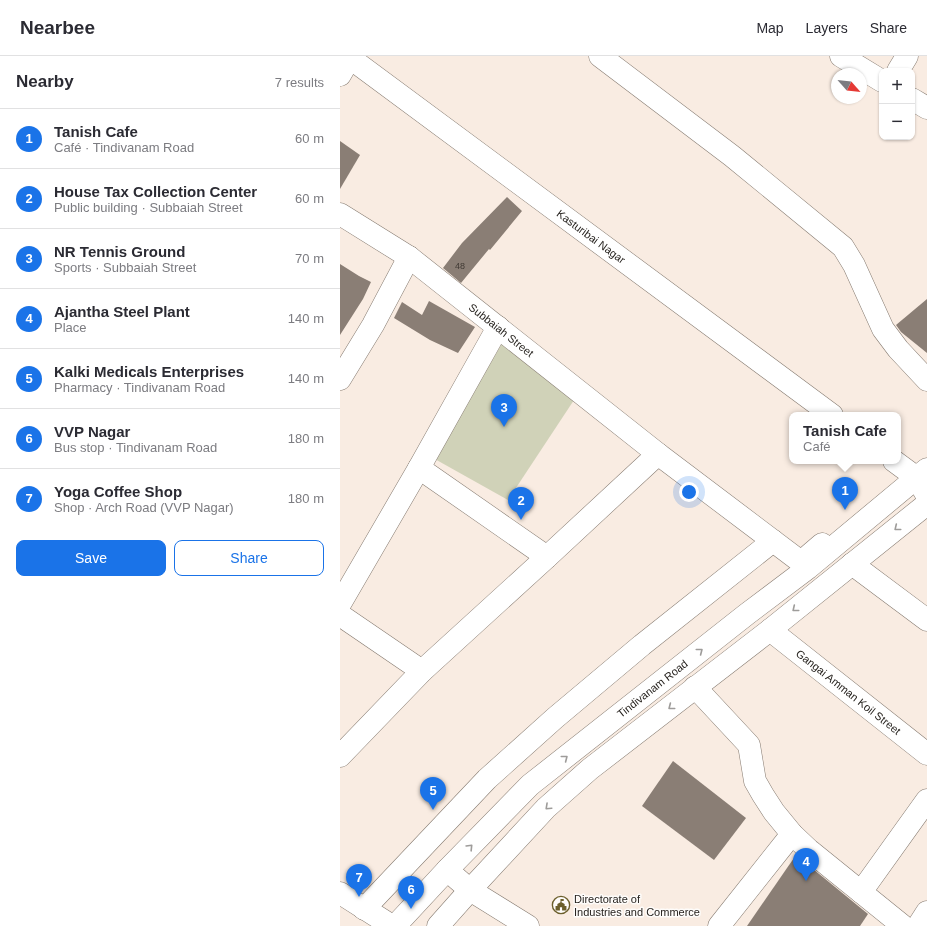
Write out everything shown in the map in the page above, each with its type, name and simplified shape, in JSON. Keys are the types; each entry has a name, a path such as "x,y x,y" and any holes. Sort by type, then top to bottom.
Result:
{"main road":[{"path":"600,56 732,156 843,247 854,265 883,329 898,349 927,380"},
{"path":"842,56 879,79"},
{"path":"900,68 907,56"},
{"name":"Kasturibai Nagar","path":"347,63 828,412"},
{"path":"915,101 927,108"},
{"name":"Subbaiah Street","path":"340,214 409,257 658,454 801,562 915,475"},
{"path":"340,379 373,324 409,257"},
{"path":"340,604 419,468 498,327"},
{"path":"340,756 422,671 658,454"},
{"path":"419,468 547,557"},
{"name":"Tindivanam Road","path":"395,926 447,870 530,786 747,614 808,568 915,475"},
{"path":"438,926 546,808 590,770 770,630 927,504"},
{"path":"364,909 487,779 555,718 642,645 773,540"},
{"path":"852,564 927,620"},
{"path":"340,615 422,671"},
{"name":"Gangai Amman Koil Street","path":"770,630 927,754"},
{"path":"696,687 749,745 755,782 774,812 792,834 809,850 902,926"},
{"path":"861,892 927,800"},
{"path":"719,926 792,834"},
{"path":"447,870 470,890 528,926"},
{"path":"340,894 392,926"},
{"path":"918,926 927,912"}],"green space":[{"path":"503,342 576,397 508,500 433,458"}],"building":[{"path":"340,141 360,155 340,189"},
{"path":"507,197 522,211 461,283 443,268 462,243"},
{"path":"340,264 371,282 363,299 340,335"},
{"path":"927,299 927,353 901,332 896,325"},
{"path":"429,301 475,327 458,353 430,340 394,318 402,302 422,315"},
{"path":"673,761 746,818 714,860 642,806"},
{"path":"796,855 868,914 860,926 747,926"}],"place":[{"name":"NR Tennis Ground","path":"504,427"},
{"name":"Tanish Cafe","path":"845,510"},
{"name":"House Tax Collection Center","path":"521,520"},
{"name":"Kalki Medicals Enterprises","path":"433,810"},
{"name":"Ajantha Steel Plant","path":"806,881"},
{"name":"Yoga Coffee Shop","path":"359,897"},
{"name":"Directorate of Industries and Commerce","path":"561,905"},
{"name":"VVP Nagar","path":"411,909"}]}
